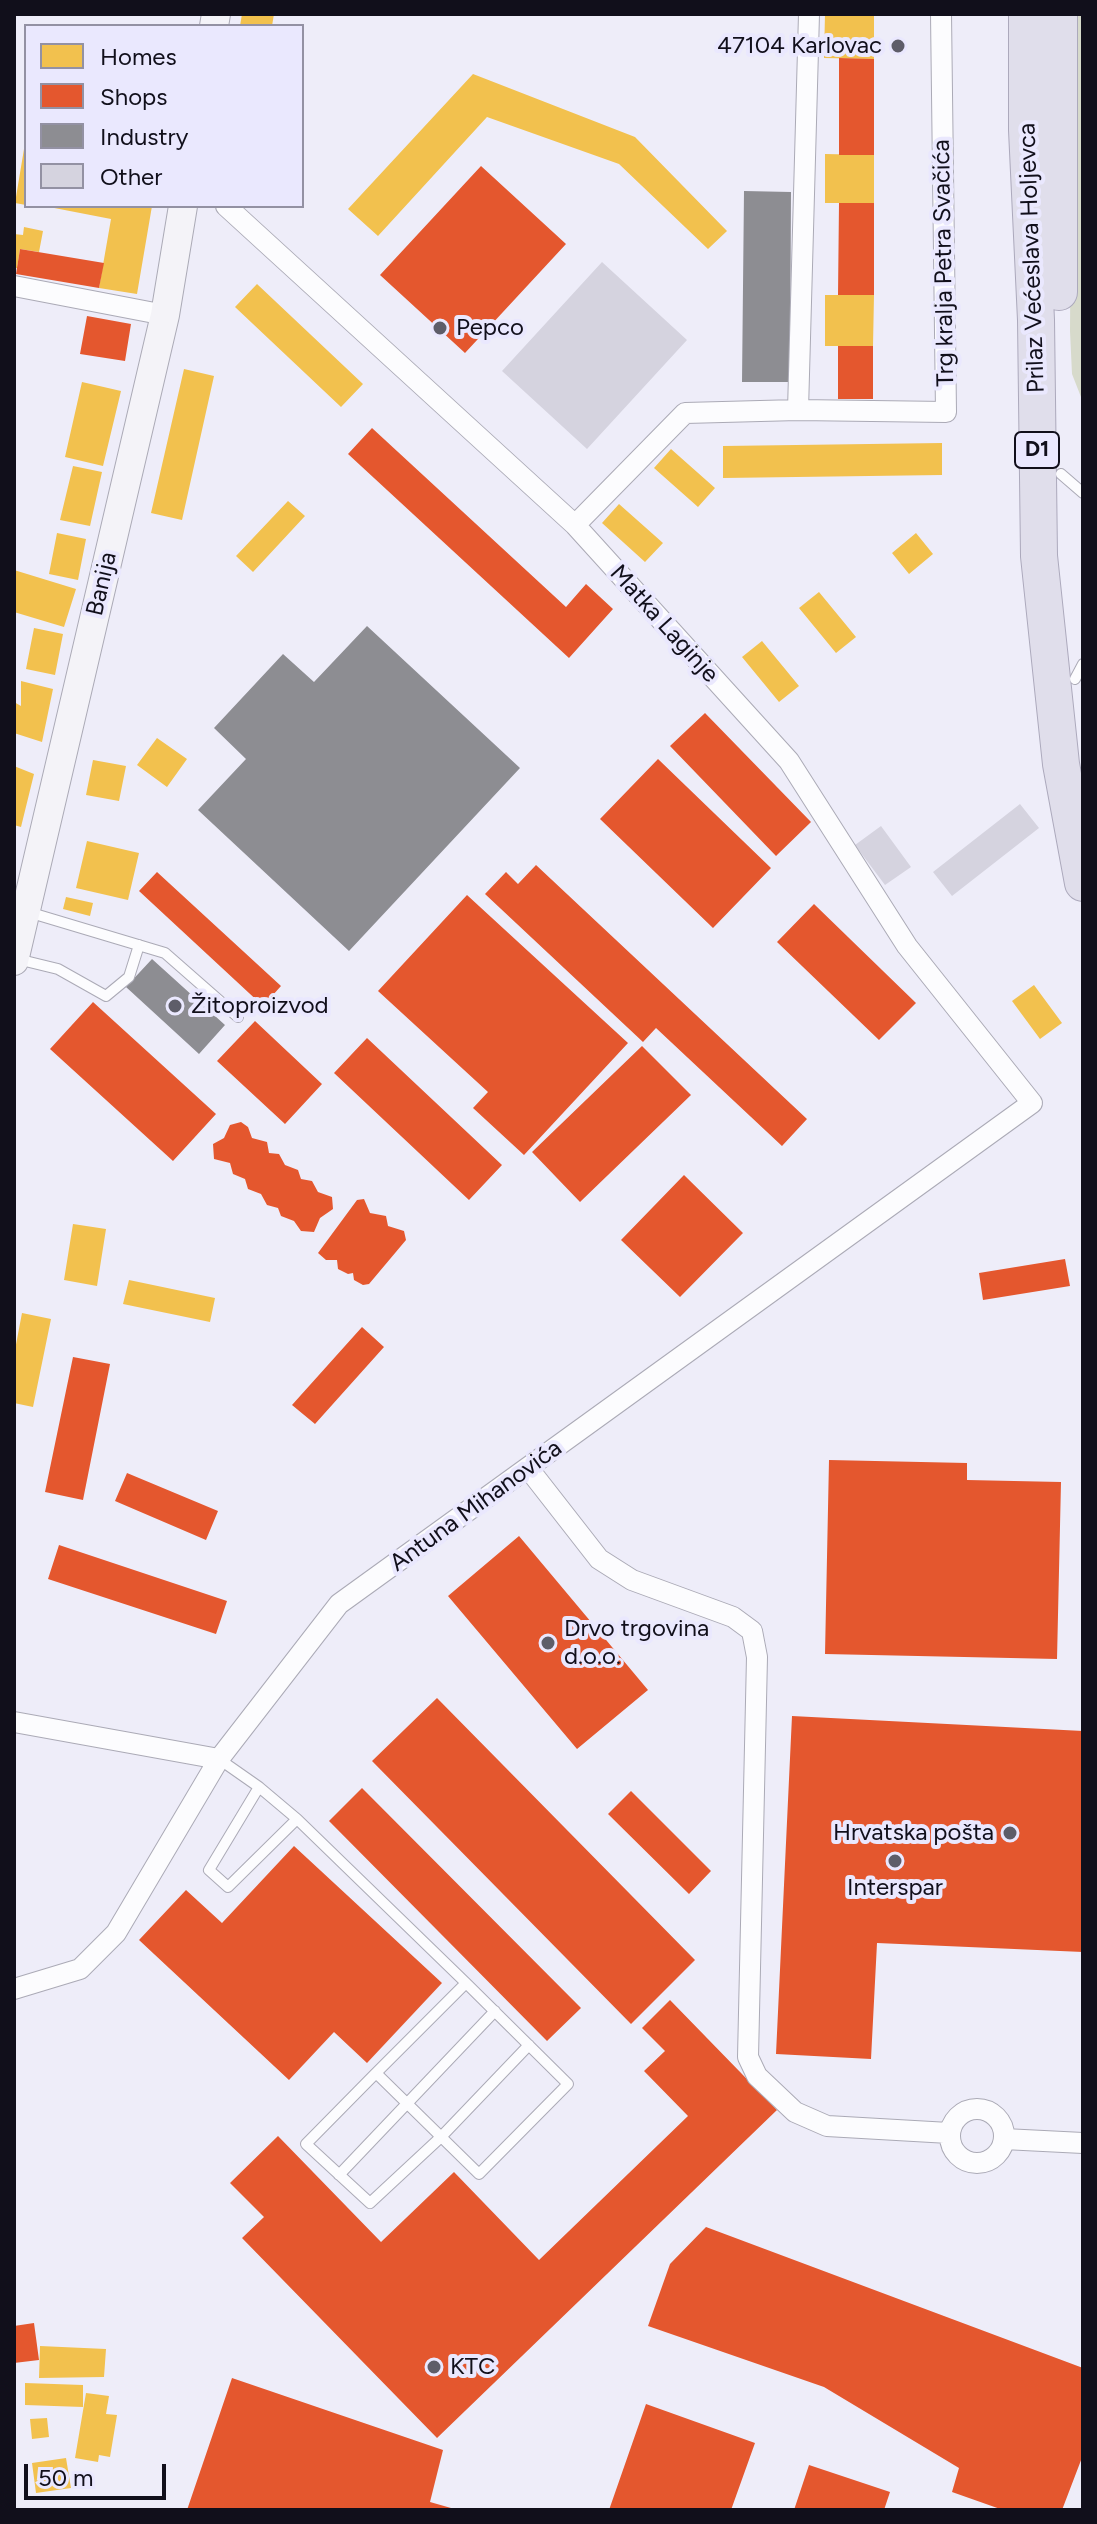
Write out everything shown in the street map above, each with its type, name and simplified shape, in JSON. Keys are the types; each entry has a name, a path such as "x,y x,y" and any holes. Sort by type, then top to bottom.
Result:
{"highway":[{"name":"Prilaz Većeslava Holjevca","path":"1027,14 1027,130 1036,307 1039,556 1061,764 1083,883"},
{"name":"Prilaz Većeslava Holjevca","path":"1059,14 1072,484 1063,557 1079,672 1083,738"}],"main road":[{"name":"Banija","path":"14,960 165,315 183,208"}],"street":[{"path":"798,410 809,14"},
{"name":"Trg kralja Petra Svačića","path":"575,525 685,413 798,410 946,412 941,14"},
{"name":"Matka Laginje","path":"228,208 575,525 789,761 907,946 1032,1103"},
{"path":"14,286 165,315"},
{"name":"Antuna Mihanovića","path":"14,1989 80,1969 116,1933 219,1759 339,1604 1032,1103"},
{"path":"528,1468 599,1559 632,1580 733,1617 752,1631 757,1657 748,2057 757,2076 795,2112 827,2126 949,2133"},
{"path":"14,1722 219,1759"},
{"path":"978,2108 995,2115 1004,2130 1004,2139 992,2159 976,2164 967,2162 954,2151 949,2133 956,2118 978,2108"},
{"path":"1004,2139 1083,2143"}],"lane":[{"path":"26,911 165,953 238,1017"},
{"path":"14,960 58,969 106,996 129,977 139,945"},
{"path":"219,1759 297,1819 568,2084 479,2174 376,2073"},
{"path":"259,1787 209,1870 228,1887 297,1819"},
{"path":"466,1983 306,2144 370,2203 441,2137 529,2045"},
{"path":"339,2175 495,2011"}],"shaded area":[{"path":"1072,14 1083,14 1083,469 1081,397 1072,374 1070,331"}],"building: Homes":[{"path":"242,14 274,14 272,24 240,24"},
{"path":"825,14 874,14 874,59 824,58"},
{"path":"473,74 635,137 727,231 708,249 619,164 487,117 378,236 348,209"},
{"path":"24,149 24,205 15,203"},
{"path":"825,154 874,155 874,203 825,203"},
{"path":"54,208 152,208 137,294 99,288 111,219"},
{"path":"24,227 43,231 39,252 20,249 17,268 14,268 14,234 23,235"},
{"path":"257,284 363,384 341,407 235,307"},
{"path":"825,295 874,295 873,346 825,346"},
{"path":"184,369 214,376 182,520 151,513"},
{"path":"82,382 121,391 103,466 65,457"},
{"path":"942,443 942,475 723,478 723,446"},
{"path":"671,449 715,488 698,507 654,468"},
{"path":"73,466 102,472 90,526 60,520"},
{"path":"288,501 305,516 253,572 236,556"},
{"path":"619,504 663,543 645,562 602,523"},
{"path":"57,533 86,539 78,580 49,574"},
{"path":"916,533 933,554 909,574 892,553"},
{"path":"14,570 76,589 64,627 14,612"},
{"path":"819,592 856,637 836,653 799,608"},
{"path":"34,628 63,634 55,675 26,669"},
{"path":"762,641 799,686 779,702 742,657"},
{"path":"21,681 53,689 42,742 14,733 14,702 21,706"},
{"path":"157,738 187,759 167,787 137,765"},
{"path":"93,760 126,766 119,801 86,795"},
{"path":"14,766 34,774 21,827 14,825"},
{"path":"87,841 139,853 128,900 76,888"},
{"path":"66,897 93,903 90,916 63,909"},
{"path":"1034,985 1062,1023 1040,1039 1012,1001"},
{"path":"73,1224 106,1229 97,1286 64,1280"},
{"path":"129,1280 215,1298 210,1322 123,1304"},
{"path":"22,1313 51,1319 33,1407 14,1403 14,1355"},
{"path":"40,2346 106,2349 104,2377 39,2378"},
{"path":"25,2383 83,2385 83,2407 25,2405"},
{"path":"86,2393 109,2396 106,2414 117,2415 110,2457 99,2455 98,2462 75,2458"},
{"path":"47,2418 49,2437 32,2439 30,2419"},
{"path":"66,2458 71,2488 36,2493 32,2463"}],"building: Shops":[{"path":"839,58 874,59 874,155 839,155"},
{"path":"481,166 566,244 465,353 380,275"},
{"path":"839,203 874,203 874,295 838,295"},
{"path":"20,249 104,263 99,288 16,274"},
{"path":"87,316 131,324 125,361 80,354"},
{"path":"838,346 873,346 873,399 838,399"},
{"path":"372,428 566,607 586,584 613,609 569,658 348,454"},
{"path":"705,713 811,822 776,856 670,746"},
{"path":"658,759 771,868 713,928 600,819"},
{"path":"536,865 807,1119 782,1146 656,1028 643,1042 485,894 506,872 518,884"},
{"path":"157,872 281,986 263,1006 139,891"},
{"path":"467,895 628,1043 524,1155 473,1108 488,1092 378,991"},
{"path":"814,904 916,1003 879,1040 777,942"},
{"path":"93,1002 216,1114 173,1161 50,1049"},
{"path":"255,1021 322,1084 285,1124 217,1061"},
{"path":"367,1038 502,1165 469,1200 334,1073"},
{"path":"642,1046 691,1095 580,1202 532,1152"},
{"path":"241,1122 248,1127 252,1138 267,1142 269,1153 279,1154 285,1165 298,1170 301,1179 312,1181 318,1192 332,1197 333,1209 320,1218 314,1232 301,1231 294,1221 281,1216 278,1208 267,1205 261,1194 248,1189 245,1179 233,1174 230,1163 214,1159 213,1144 224,1138 230,1125"},
{"path":"684,1175 743,1233 680,1297 621,1240"},
{"path":"364,1199 370,1213 386,1216 388,1226 404,1231 406,1240 369,1284 363,1285 354,1280 353,1273 338,1269 337,1260 326,1260 318,1253 357,1200"},
{"path":"1065,1259 1070,1286 983,1300 979,1273"},
{"path":"362,1327 384,1347 315,1424 292,1405"},
{"path":"73,1357 110,1364 83,1500 45,1492"},
{"path":"829,1460 967,1463 967,1480 1061,1482 1057,1659 825,1654"},
{"path":"127,1473 218,1511 206,1540 115,1501"},
{"name":"Drvo trgovina d.o.o.","path":"519,1536 648,1690 577,1749 448,1596"},
{"path":"59,1545 227,1601 216,1634 48,1579"},
{"path":"437,1698 695,1960 631,2024 372,1761"},
{"path":"792,1716 1083,1731 1083,1952 877,1943 871,2059 776,2054"},
{"path":"362,1788 581,2008 547,2041 329,1821"},
{"path":"631,1791 711,1871 689,1894 608,1814"},
{"path":"294,1846 442,1983 367,2063 334,2032 289,2080 139,1940 186,1890 222,1923"},
{"path":"670,2000 777,2110 437,2438 242,2238 264,2217 230,2183 278,2136 381,2242 454,2172 539,2260 688,2116 644,2071 665,2051 642,2028"},
{"path":"706,2227 1083,2368 1083,2455 1062,2510 1003,2510 952,2492 959,2468 824,2387 648,2326 670,2264"},
{"path":"34,2323 39,2360 14,2363 14,2326"},
{"path":"232,2378 443,2450 430,2502 458,2510 187,2510"},
{"path":"646,2404 755,2443 731,2510 609,2510"},
{"path":"809,2465 890,2492 884,2510 794,2510"}],"building: Industry":[{"path":"744,191 791,192 790,382 742,382"},
{"path":"367,626 520,768 349,951 198,810 246,759 214,728 283,654 314,682"},
{"name":"Žitoproizvod","path":"152,959 225,1025 199,1054 126,987"}],"building: Other":[{"path":"602,262 687,340 587,449 502,371"},
{"path":"1020,804 1039,828 952,896 933,872"},
{"path":"881,826 911,867 885,885 855,845"}],"place":[{"name":"47104 Karlovac","path":"898,46"},
{"name":"Pepco","path":"440,328"},
{"name":"Žitoproizvod","path":"175,1006"},
{"name":"Drvo trgovina d.o.o.","path":"548,1643"},
{"name":"Hrvatska pošta","path":"1010,1833"},
{"name":"Interspar","path":"895,1861"},
{"name":"KTC","path":"434,2367"}]}
